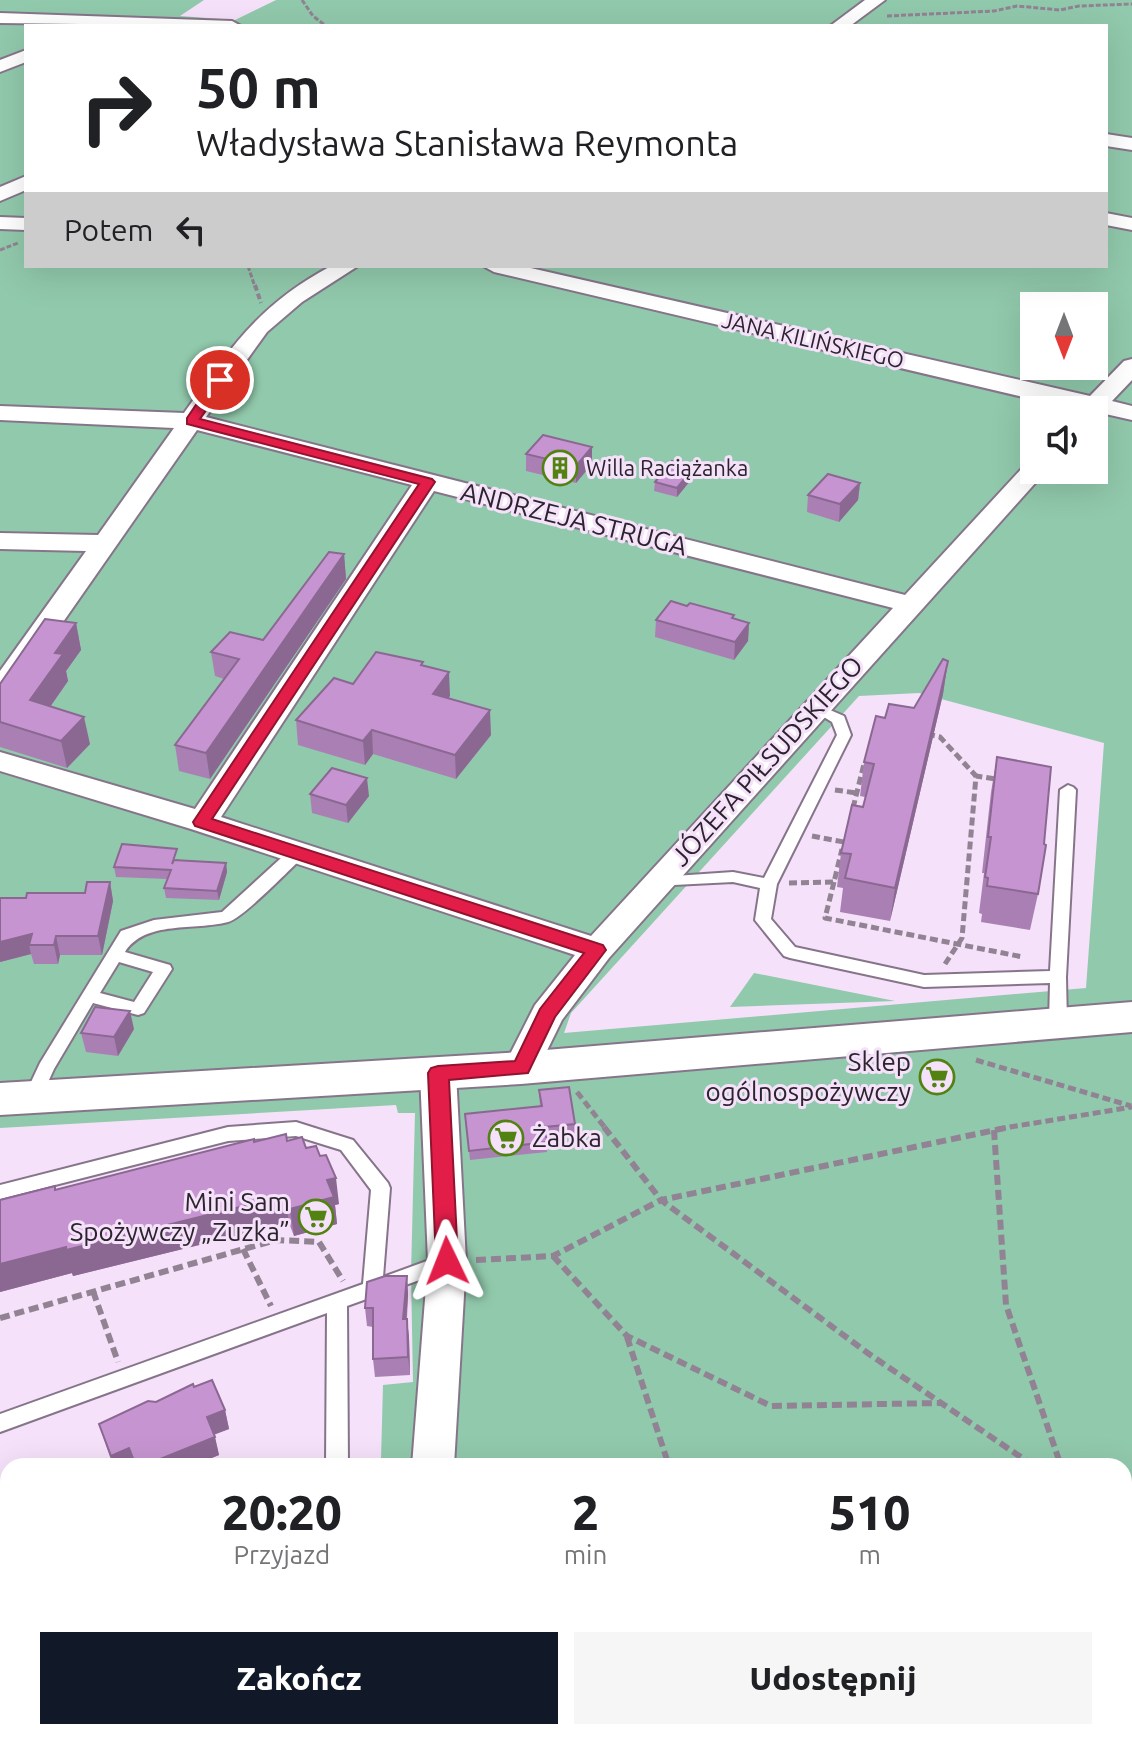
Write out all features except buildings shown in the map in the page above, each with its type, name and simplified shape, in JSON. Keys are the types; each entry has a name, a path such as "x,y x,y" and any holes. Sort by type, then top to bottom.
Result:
{"street":[{"path":"842,24 876,0"},
{"path":"0,18 91,24"},
{"path":"0,67 24,56"},
{"path":"1108,140 1132,144"},
{"path":"0,195 24,183"},
{"path":"1108,219 1132,224"},
{"path":"0,223 24,224"},
{"path":"0,692 265,319 304,289 343,268"},
{"name":"JANA KILIŃSKIEGO","path":"502,268 1045,396"},
{"path":"1103,396 1132,366"},
{"name":"JANA KILIŃSKIEGO","path":"1108,409 1132,413"},
{"name":"ANDRZEJA STRUGA","path":"0,413 191,421 910,604"},
{"path":"202,822 427,482"},
{"name":"JÓZEFA PIŁSUDSKIEGO","path":"521,1068 547,1014 597,950 1021,484"},
{"path":"0,541 105,543"},
{"path":"0,761 202,822 597,950"},
{"path":"17,1098 521,1068 1132,1017"},
{"path":"434,1458 447,1261 438,1073"}],"lane":[{"path":"816,708 839,719 844,735 769,884 763,920 790,952 933,981 1058,970"},
{"path":"1058,1024 1068,790"},
{"path":"17,1098 46,1068 127,935 154,926 227,917 297,853"},
{"path":"658,882 733,877 769,884"},
{"path":"89,996 138,1009 164,969 115,955"},
{"path":"0,1192 228,1134 296,1129 347,1145 381,1188 354,1295 338,1458"},
{"path":"0,1423 447,1261"}],"path":[{"path":"302,0 313,16 323,24"},
{"path":"854,15 914,17 955,11 994,11 1017,6 1060,10 1079,6 1132,4"},
{"path":"249,268 265,319"},
{"path":"914,732 940,737 976,776 1007,781"},
{"path":"850,817 868,750"},
{"path":"933,981 962,938 976,776"},
{"path":"847,829 825,918 957,945 1058,970"},
{"path":"795,833 844,842"},
{"path":"769,884 834,882"},
{"path":"447,1261 553,1256 661,1200 994,1130 1132,1107 973,1059"},
{"path":"567,1080 661,1200 869,1354 1022,1458"},
{"path":"994,1130 1006,1305 1058,1458"},
{"path":"0,1318 276,1240 319,1242 354,1295"},
{"path":"243,1249 279,1322"},
{"path":"553,1256 627,1336 771,1406 941,1403"},
{"path":"93,1291 124,1378"},
{"path":"627,1336 666,1458"}],"green space":[{"path":"0,0 204,0 180,16 235,20 276,0 1132,0 1132,1458 381,1458 383,1385 413,1382 411,1274 415,1113 398,1113 396,1105 0,1128","holes":["919,693 1104,743 1086,988 564,1033 571,1013 859,696"]},
{"path":"754,973 895,1001 730,1007"}],"place":[{"name":"Willa Raciążanka","path":"560,468"},
{"name":"Sklep ogólnospożywczy","path":"937,1077"},
{"name":"Żabka","path":"506,1138"},
{"name":"Mini Sam Spożywczy „Zuzka”","path":"316,1217"}],"route":[{"path":"220,380 191,421 427,482 202,822 597,950 547,1014 521,1068 438,1073 447,1261"}]}
